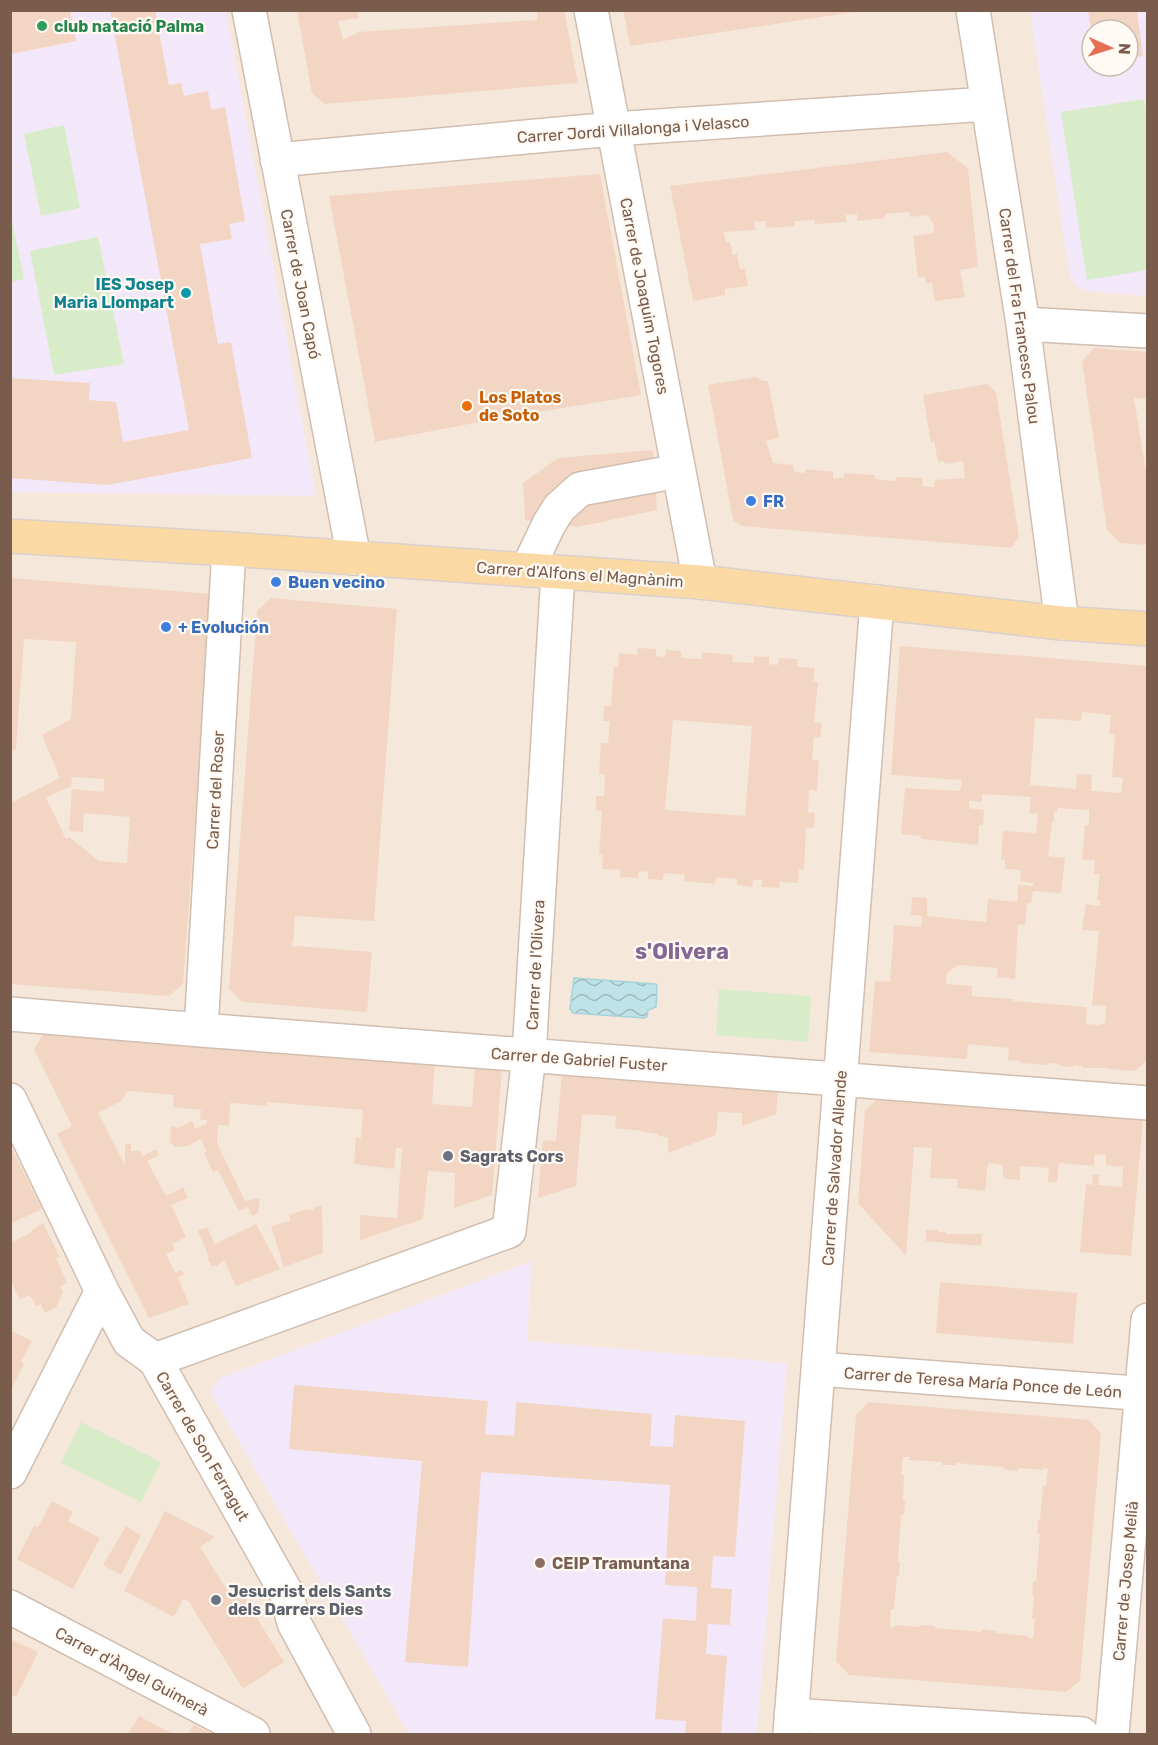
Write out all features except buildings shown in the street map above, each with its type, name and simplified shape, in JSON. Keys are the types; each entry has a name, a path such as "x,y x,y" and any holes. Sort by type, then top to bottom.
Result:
{"main road":[{"name":"Carrer d'Alfons el Magnànim","path":"10,536 700,582 1062,623 1148,629"}],"street":[{"name":"Carrer de Joan Capó","path":"249,10 354,558"},
{"name":"Carrer de Joaquim Togores","path":"591,10 700,582"},
{"name":"Carrer del Fra Francesc Palou","path":"973,10 1023,324 1062,623"},
{"name":"Carrer Jordi Villalonga i Velasco","path":"278,160 613,129 988,104"},
{"path":"1023,324 1148,331"},
{"path":"542,571 545,534 560,508 580,489 681,483"},
{"name":"Carrer del Roser","path":"201,1030 229,549"},
{"name":"Carrer de l'Olivera","path":"155,1360 509,1231 529,1055 542,571"},
{"name":"Carrer de Salvador Allende","path":"790,1725 877,602"},
{"name":"Carrer de Gabriel Fuster","path":"10,1014 1148,1103"},
{"name":"Carrer de Son Ferragut","path":"10,1100 102,1291 129,1341 155,1360 286,1592 294,1623 354,1734"},
{"path":"10,1472 102,1291"},
{"name":"Carrer de Josep Melià","path":"1112,1734 1144,1393 1148,1320"},
{"name":"Carrer de Teresa María Ponce de León","path":"818,1370 1144,1393"},
{"name":"Carrer d'Àngel Guimerà","path":"10,1607 253,1734"},
{"path":"790,1725 1082,1734"}],"shaded area":[{"path":"11,11 1147,11 1147,1734 11,1734"},
{"path":"70,11 226,11 316,496 11,492 11,54 76,41"},
{"path":"1030,11 1147,11 1147,296 1083,291 1070,279"},
{"name":"CEIP Tramuntana","path":"532,1261 527,1341 787,1363 757,1734 409,1734 210,1392 220,1378"}],"green space":[{"path":"1144,99 1148,122 1147,270 1087,280 1061,112"},
{"path":"64,125 80,208 41,216 24,134"},
{"path":"10,211 24,279 11,282 10,282"},
{"path":"98,237 124,364 54,375 30,251"},
{"path":"719,989 811,996 808,1042 716,1035"},
{"path":"81,1422 161,1462 141,1502 61,1463"}],"water":[{"path":"574,978 656,984 656,1007 648,1010 647,1017 644,1018 573,1013 570,1009"}],"place":[{"name":"club natació Palma","path":"42,26"},
{"name":"IES Josep Maria Llompart","path":"186,293"},
{"name":"Los Platos de Soto","path":"467,406"},
{"name":"FR","path":"751,501"},
{"name":"Buen vecino","path":"276,582"},
{"name":"+ Evolución","path":"166,627"},
{"name":"Sagrats Cors","path":"448,1156"},
{"name":"CEIP Tramuntana","path":"540,1563"},
{"name":"Jesucrist dels Sants dels Darrers Dies","path":"216,1600"}],"district":[{"name":"s'Olivera","path":"682,951"}]}
